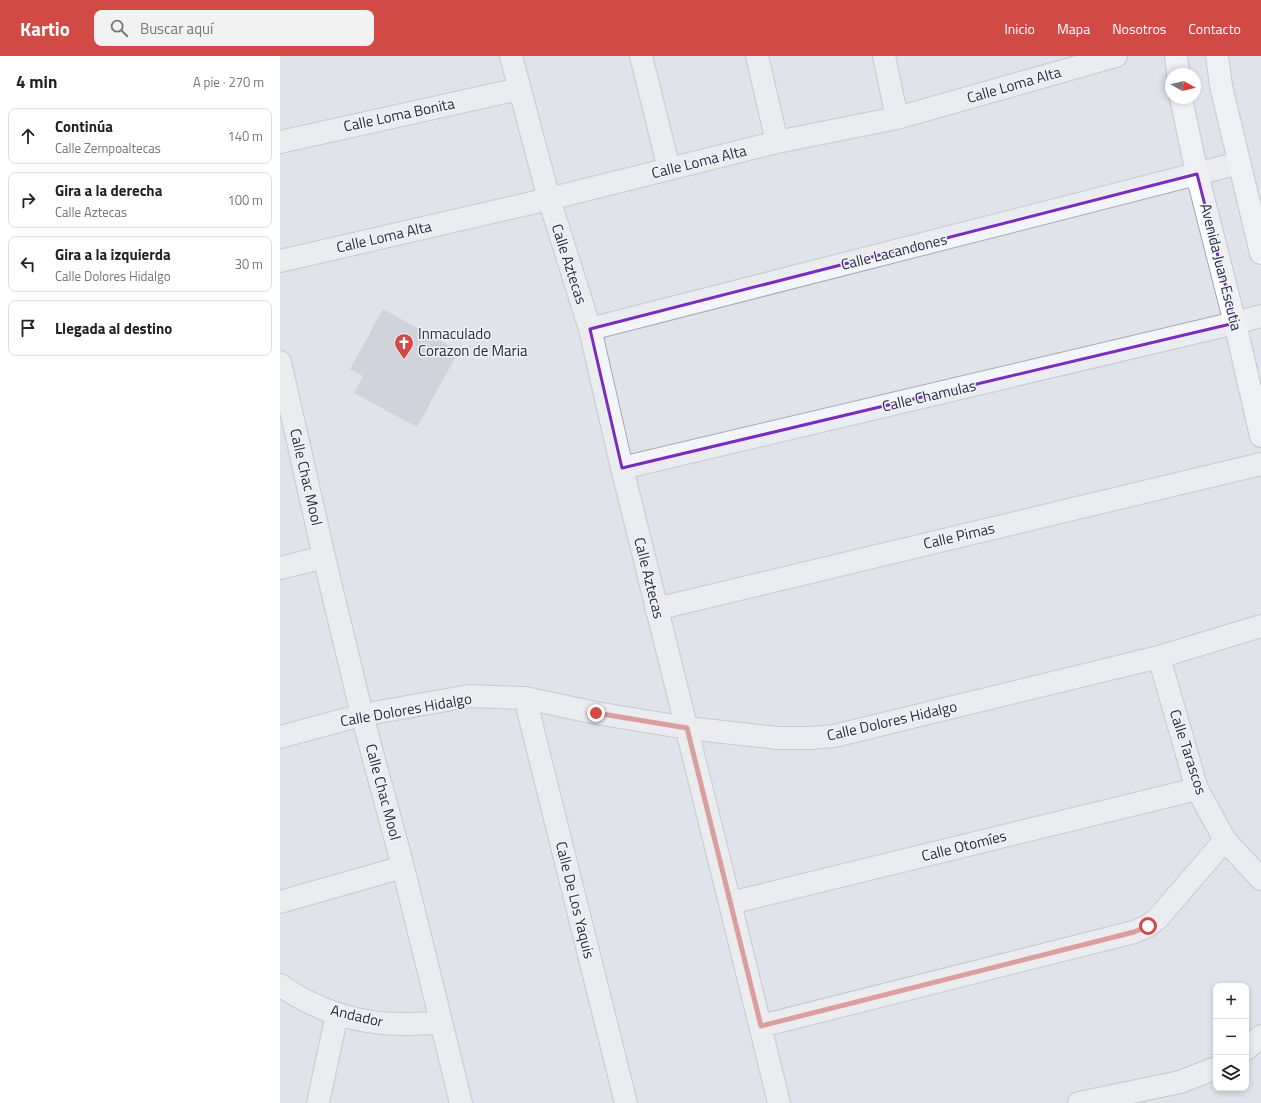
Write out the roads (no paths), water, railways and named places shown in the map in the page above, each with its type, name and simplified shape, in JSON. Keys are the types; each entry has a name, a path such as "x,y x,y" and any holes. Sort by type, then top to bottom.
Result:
{"main road":[{"path":"1176,56 1177,68"},
{"path":"1217,56 1221,86 1261,253"},
{"name":"Avenida Juan Escutia","path":"1182,104 1197,174 1235,324 1261,436"}],"street":[{"name":"Calle Aztecas","path":"511,56 549,199 590,329 656,609 687,728 779,1103"},
{"path":"641,56 669,169"},
{"path":"757,56 777,142"},
{"path":"884,56 897,118"},
{"name":"Calle Loma Alta","path":"280,260 549,199 777,142 897,118 1116,56"},
{"name":"Calle Loma Bonita","path":"280,142 519,89"},
{"name":"Calle Lacandones","path":"590,329 1239,163"},
{"name":"Calle Chamulas","path":"622,468 1235,324 1261,316"},
{"name":"Calle Chac Mool","path":"280,362 285,410 324,557 362,715 403,867 461,1103"},
{"name":"Calle Pimas","path":"656,609 1261,464"},
{"path":"280,568 324,557"},
{"name":"Calle Dolores Hidalgo","path":"280,736 362,715 469,696 525,698 596,713 687,728 778,738 834,736 1159,657 1261,626"},
{"name":"Calle Tarascos","path":"1159,657 1197,789 1225,840 1261,879"},
{"name":"Calle De Los Yaquis","path":"525,698 626,1103"},
{"name":"Calle Otomíes","path":"730,903 1197,789"},
{"path":"761,1026 1127,934 1148,926 1158,918 1225,840"},
{"path":"280,902 403,867"},
{"name":"Andador","path":"280,985 291,993 337,1014 371,1022 400,1024 441,1022"},
{"path":"318,1103 337,1014"},
{"path":"1249,1046 1261,1036"},
{"path":"1079,1103 1180,1082 1213,1069"}],"place":[{"name":"Inmaculado Corazon de Maria","path":"404,360"}]}
